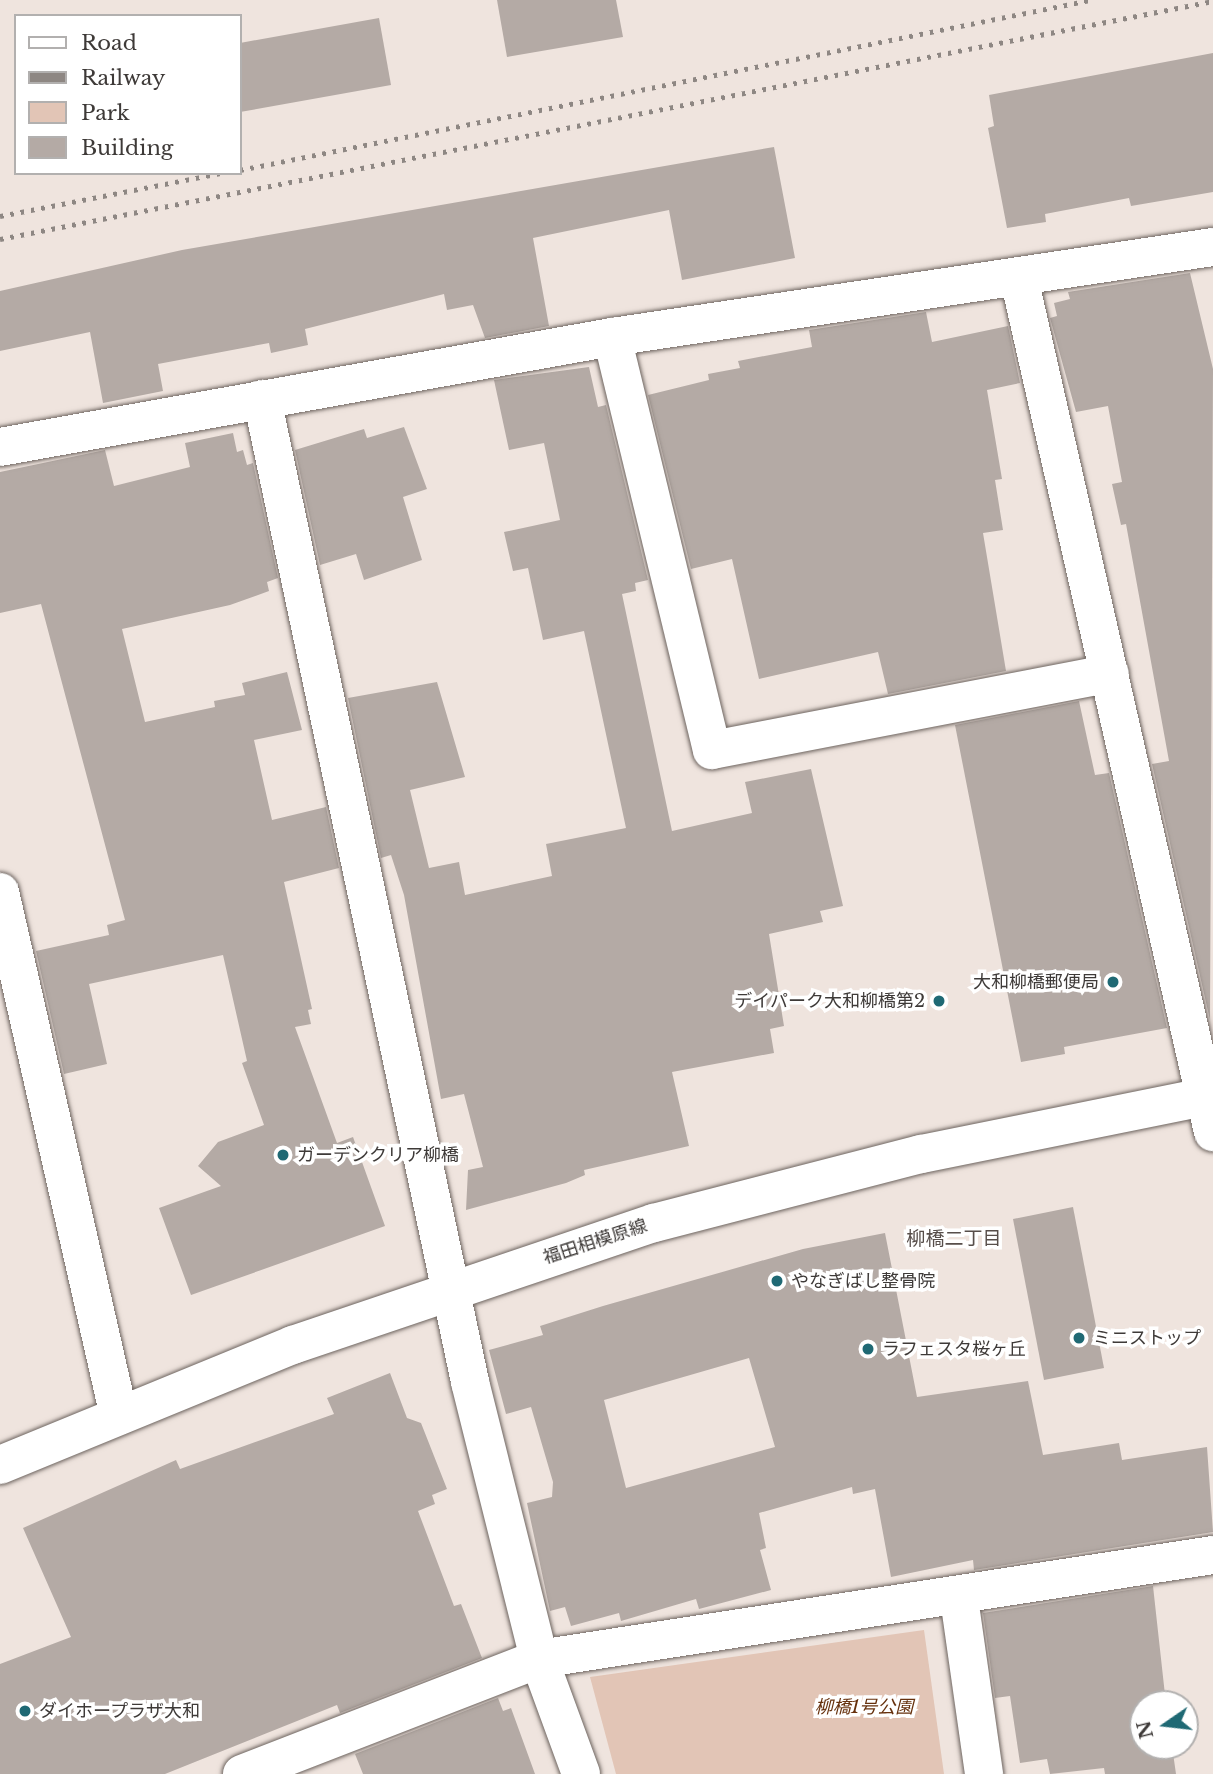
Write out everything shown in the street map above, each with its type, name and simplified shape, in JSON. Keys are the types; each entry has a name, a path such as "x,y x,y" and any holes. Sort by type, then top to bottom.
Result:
{"street":[{"path":"0,447 611,338 1213,247"},
{"path":"1019,278 1210,1108"},
{"path":"611,338 712,750 1110,673"},
{"path":"262,400 450,1289 539,1659 581,1774"},
{"path":"0,892 119,1416"},
{"name":"福田相模原線","path":"0,1465 293,1345 450,1289 654,1223 921,1154 1210,1108"},
{"path":"242,1774 539,1659 959,1598 1213,1555"},
{"path":"959,1598 984,1774"}],"green space":[{"name":"柳橋1号公園","path":"924,1630 944,1774 616,1774 590,1677"}],"building":[{"path":"497,0 616,0 623,37 507,57"},
{"path":"379,18 391,85 242,112 242,43"},
{"path":"1213,53 1213,192 1131,206 1129,198 1045,214 1046,222 1007,228 988,128 994,126 989,95"},
{"path":"774,147 795,258 682,280 669,210 533,238 549,326 485,338 473,305 447,310 444,294 305,329 308,345 271,353 269,343 158,364 163,391 103,403 90,332 0,351 0,291 182,250"},
{"path":"1190,273 1213,369 1210,1020 1152,764 1169,761 1126,524 1121,525 1112,484 1122,482 1108,406 1076,412 1050,318 1057,316 1054,303 1070,299 1068,292"},
{"path":"926,312 932,342 1008,326 1020,383 987,390 1002,479 995,480 1003,530 983,533 1006,671 888,694 878,652 759,679 732,559 691,569 648,395 709,380 708,374 740,368 738,361 812,347 809,330"},
{"path":"589,367 598,407 606,405 648,580 635,583 636,591 622,594 672,831 752,813 745,782 811,769 843,906 820,911 823,922 769,934 784,1026 770,1029 774,1053 672,1072 689,1146 584,1170 585,1175 566,1183 466,1210 468,1170 483,1167 464,1094 441,1099 404,895 391,855 381,858 348,698 437,682 465,777 410,790 429,868 459,862 465,895 552,876 546,844 626,828 584,631 543,640 528,568 513,571 504,532 560,520 544,443 509,450 494,380"},
{"path":"404,427 427,489 403,497 422,560 364,580 356,554 320,565 295,450 364,429 367,438"},
{"path":"233,433 237,452 243,450 247,465 253,463 278,578 267,582 269,591 230,605 122,629 145,722 215,707 214,701 245,695 242,683 287,672 302,730 254,740 272,820 326,807 339,868 284,882 312,1009 308,1010 311,1024 295,1027 337,1143 353,1137 385,1226 191,1295 159,1208 221,1186 198,1166 218,1142 264,1125 242,1063 247,1061 223,955 89,984 107,1064 64,1074 36,951 109,935 107,925 125,920 41,604 0,613 0,472 105,450 114,486 190,467 185,443"},
{"path":"1079,701 1095,775 1109,773 1167,1028 1064,1047 1065,1054 1021,1062 955,725"},
{"path":"1073,1207 1104,1368 1044,1380 1013,1219"},
{"path":"885,1233 917,1397 1028,1381 1043,1455 1119,1443 1122,1460 1207,1447 1213,1532 974,1570 973,1560 891,1577 875,1489 853,1494 852,1487 759,1513 766,1548 760,1550 771,1590 699,1609 696,1599 621,1621 619,1613 571,1626 565,1607 550,1611 527,1503 552,1497 553,1482 531,1407 506,1414 489,1350 543,1335 540,1326 803,1249","holes":["749,1358 775,1447 626,1488 604,1400"]},
{"path":"390,1373 407,1418 421,1423 447,1489 432,1495 435,1504 418,1511 454,1606 461,1604 482,1658 340,1713 337,1705 165,1774 0,1774 0,1664 71,1637 23,1528 176,1460 180,1469 334,1414 327,1398"},
{"path":"1153,1586 1164,1690 1129,1690 1129,1760 1174,1760 1176,1774 1105,1774 1104,1768 1050,1774 1047,1759 1020,1763 1010,1696 995,1698 983,1613"},
{"path":"498,1698 503,1711 511,1708 535,1774 363,1774 355,1754"}],"railway":[{"path":"242,170 1091,0"},
{"path":"0,239 1213,1"},
{"path":"0,216 212,175"}],"place":[{"name":"大和柳橋郵便局","path":"1113,982"},
{"name":"デイパーク大和柳橋第2","path":"939,1001"},
{"name":"ガーデンクリア柳橋","path":"283,1155"},
{"name":"やなぎばし整骨院","path":"777,1281"},
{"name":"ミニストップ","path":"1079,1338"},
{"name":"ラフェスタ桜ヶ丘","path":"868,1349"},
{"name":"ダイホープラザ大和","path":"25,1711"}],"district":[{"name":"柳橋二丁目","path":"954,1239"}]}
